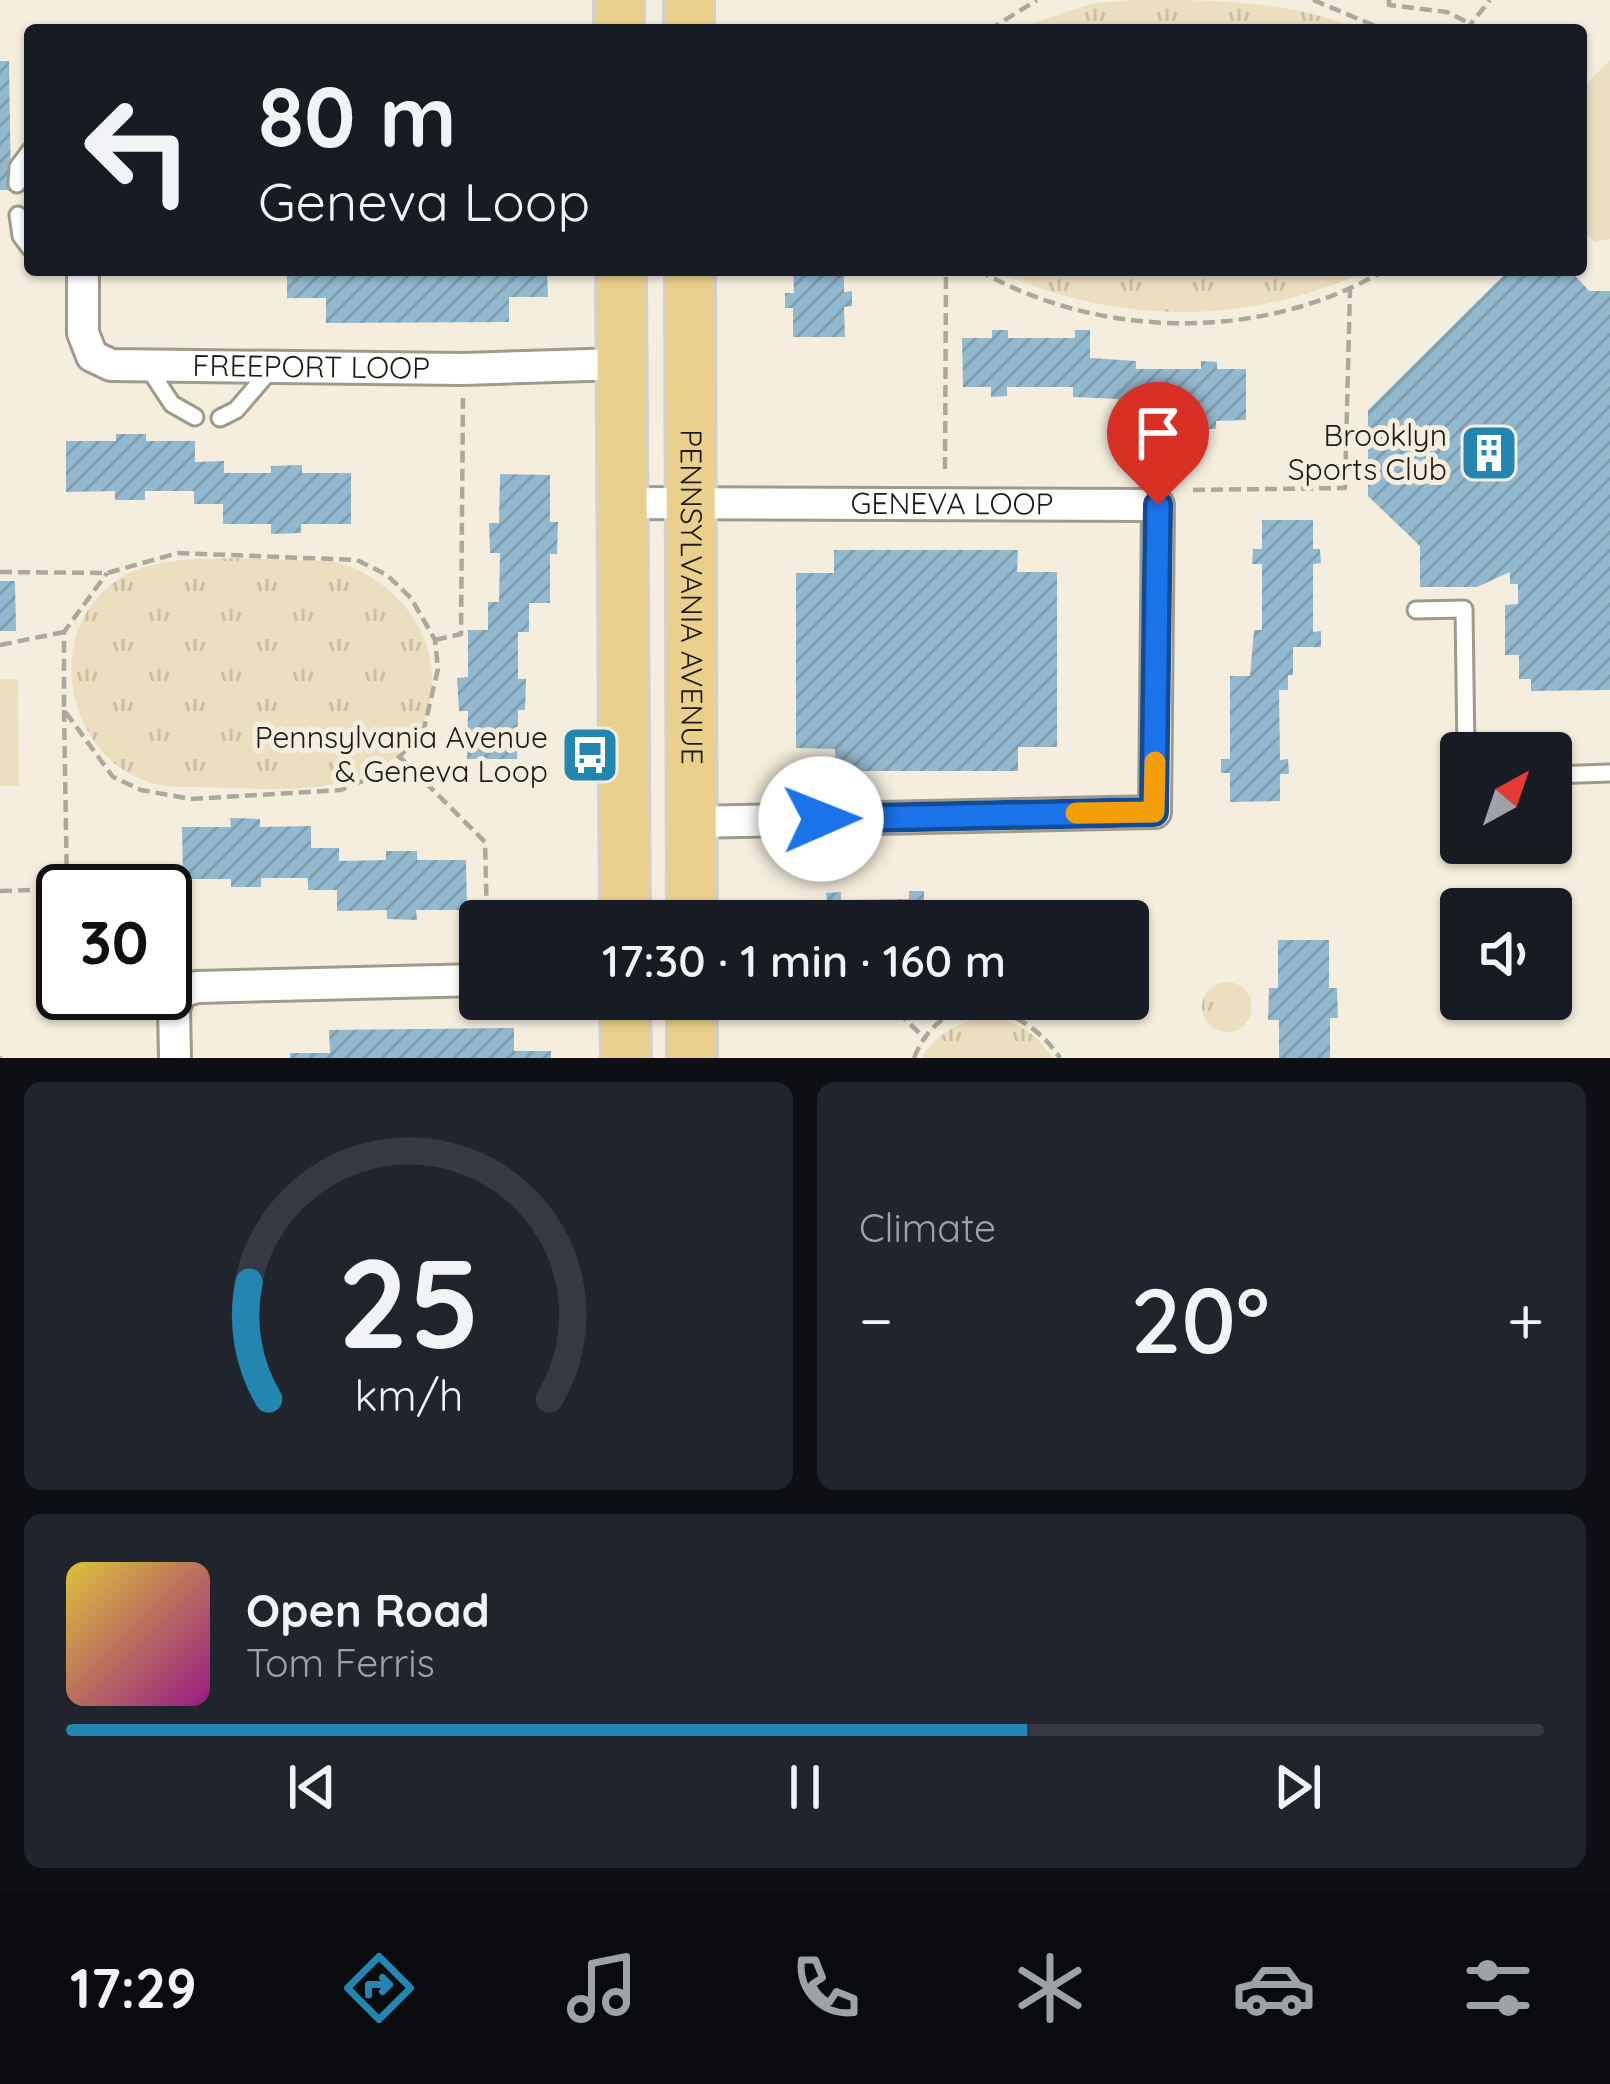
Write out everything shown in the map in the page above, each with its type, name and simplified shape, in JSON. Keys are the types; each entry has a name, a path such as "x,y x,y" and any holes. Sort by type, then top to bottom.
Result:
{"main road":[{"path":"621,276 625,900"},
{"name":"PENNSYLVANIA AVENUE","path":"690,276 692,900"},
{"path":"625,1020 626,1058"},
{"path":"692,1020 692,1058"}],"street":[{"name":"FREEPORT LOOP","path":"83,276 83,333 92,356 111,365 463,369 621,364"},
{"name":"GENEVA LOOP","path":"622,503 1158,505 1154,812 692,822"},
{"path":"175,1058 174,1009 180,992 197,987 459,981"}],"lane":[{"path":"17,184 18,167 24,160"},
{"path":"18,215 24,240"},
{"path":"146,366 172,404 195,417"},
{"path":"220,418 236,410 273,367"},
{"path":"1416,610 1464,609 1466,732"},
{"path":"1572,774 1610,773"}],"path":[{"path":"999,24 1037,0"},
{"path":"1313,0 1332,3 1372,24"},
{"path":"1389,0 1389,5 1447,12 1464,24"},
{"path":"1470,24 1490,0"},
{"path":"945,469 946,276"},
{"path":"994,276 1082,310 1171,323 1254,319 1350,290 1374,276"},
{"path":"1193,490 1346,488 1350,290"},
{"path":"435,640 461,634 463,369"},
{"path":"0,572 107,573 178,553 344,557 387,575 424,615 435,640 433,699 422,733 384,772 341,790 191,799 141,790 113,777 64,710"},
{"path":"65,864 64,632 107,573"},
{"path":"0,646 64,632"},
{"path":"400,757 485,842 487,900"},
{"path":"0,891 36,890"},
{"path":"914,1058 946,1018 987,1006 1022,1016 1060,1058"},
{"path":"906,1020 926,1040"}],"green space":[{"path":"1222,2 1279,7 1346,24 1029,24 1094,3"},
{"path":"1610,60 1610,239 1595,242 1587,234 1587,83"},
{"path":"1009,276 1353,276 1275,302 1181,312 1087,301"},
{"path":"196,559 332,561 369,576 398,598 418,626 430,658 432,690 423,722 404,750 372,772 328,785 182,787 144,781 113,762 90,735 76,703 71,668 77,633 94,601 124,576 144,567"},
{"path":"0,679 18,679 19,786 0,786"},
{"path":"1227,982 1245,989 1252,1007 1245,1025 1227,1032 1209,1025 1202,1007 1209,989"},
{"path":"1006,1020 1024,1028 1053,1058 921,1058 934,1042 965,1022"}],"building":[{"path":"0,61 9,61 11,190 0,190"},
{"path":"287,276 547,276 548,297 509,297 509,322 326,323 326,298 287,298"},
{"path":"793,276 844,276 844,292 852,291 852,306 844,307 845,337 793,337 793,308 785,308 785,293 794,293"},
{"name":"Brooklyn Sports Club","path":"1503,276 1575,276 1589,291 1610,291 1610,690 1531,691 1531,679 1519,679 1519,655 1505,655 1505,605 1518,604 1518,584 1510,584 1510,572 1477,587 1420,587 1420,546 1368,496 1368,410"},
{"path":"992,330 1008,330 1008,338 1075,338 1075,330 1090,330 1090,358 1136,361 1136,369 1201,369 1201,361 1217,362 1217,369 1246,369 1246,420 1216,421 1216,429 1201,429 1201,420 1133,421 1133,430 1118,429 1118,399 1073,397 1073,387 1007,387 1007,396 991,397 991,387 963,387 962,338 992,338"},
{"path":"116,434 146,434 146,441 195,441 195,462 224,461 224,473 271,473 271,466 302,465 302,473 351,473 351,524 301,524 301,533 271,534 271,524 223,524 223,504 194,504 194,491 145,491 145,500 115,500 115,491 66,492 66,441 116,441"},
{"path":"500,474 550,475 550,522 558,522 557,554 550,554 550,603 529,603 529,632 518,632 518,679 526,679 525,710 518,710 517,759 467,759 468,711 459,711 457,678 468,677 468,630 488,630 488,602 499,602 500,553 490,553 489,523 499,523"},
{"path":"1262,520 1313,520 1313,549 1320,549 1321,563 1313,564 1313,632 1321,631 1321,647 1293,647 1293,675 1288,675 1288,690 1279,690 1280,760 1288,759 1289,774 1280,774 1280,801 1230,802 1230,773 1221,773 1221,759 1230,759 1230,676 1250,676 1254,630 1262,630 1262,564 1252,564 1253,549 1262,549"},
{"path":"834,550 1018,550 1017,572 1057,572 1057,747 1018,747 1018,771 835,771 835,749 796,748 796,573 834,573"},
{"path":"0,581 15,581 16,631 0,631"},
{"path":"230,818 260,819 260,827 311,826 311,848 339,848 339,861 386,860 386,851 417,851 417,860 466,860 467,900 459,900 459,910 416,910 417,920 387,919 387,910 337,911 337,890 308,890 308,878 261,878 261,887 231,887 231,879 192,879 192,864 183,864 182,827 231,827"},
{"path":"909,891 924,891 924,900 841,900 909,899"},
{"path":"841,892 841,900 827,900 826,893"},
{"path":"1278,940 1329,940 1329,988 1337,988 1338,1018 1330,1018 1330,1058 1279,1058 1279,1020 1268,1020 1269,988 1278,988"},
{"path":"514,1028 514,1051 551,1051 551,1058 290,1058 290,1053 330,1053 329,1030"}],"slow traffic":[{"path":"1076,813 1154,812 1155,762"}],"place":[{"name":"Brooklyn Sports Club","path":"1489,453"},
{"name":"Pennsylvania Avenue & Geneva Loop","path":"590,755"}],"route":[{"path":"821,819 1154,812 1158,505"}]}
